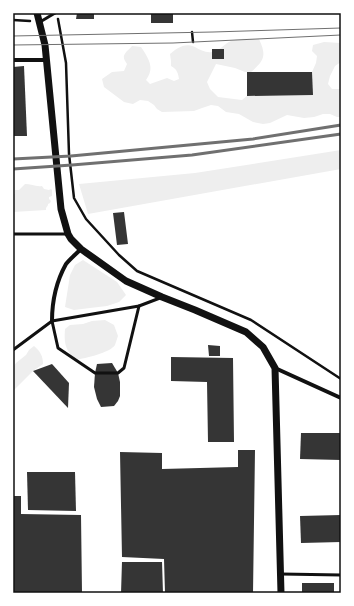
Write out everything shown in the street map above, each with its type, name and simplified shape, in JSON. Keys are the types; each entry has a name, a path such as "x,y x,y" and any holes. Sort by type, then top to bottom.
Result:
{"street":[{"path":"37,13 45,45 61,209 68,234 81,249 126,280 162,297 246,332 263,346 275,368 281,593"},
{"path":"13,60 46,60"},
{"path":"52,322 52,308 56,284 67,263 81,249"},
{"path":"275,368 341,398"}],"lane":[{"path":"40,22 56,13"},
{"path":"13,234 68,234"},
{"path":"13,350 52,322 139,306 162,297"},
{"path":"52,322 58,348 95,373 118,373 124,368 139,306"},
{"path":"281,574 341,575"}],"path":[{"path":"56,13 66,63 69,154 74,198 86,219 119,256 137,271 251,320 341,379"},
{"path":"13,20 40,22"},
{"path":"192,32 193,42"}],"shaded area":[{"path":"259,39 263,50 263,58 259,65 251,72 245,72 216,64 207,82 210,89 218,97 242,100 247,96 312,95 312,72 317,56 312,51 313,45 324,42 341,43 341,62 335,66 328,84 332,89 341,89 341,117 330,114 304,118 287,115 270,123 263,124 253,122 239,114 226,112 218,106 211,105 194,111 162,112 148,101 140,100 133,104 124,102 104,87 102,79 112,72 124,71 127,64 124,56 132,46 141,47 150,64 149,76 146,80 150,84 167,78 174,81 179,79 177,71 171,66 170,54 181,46 188,45 203,51 212,52 234,40"},
{"path":"341,150 341,169 88,214 79,184 195,173"},
{"path":"25,184 42,186 44,189 52,190 52,196 49,197 51,201 46,210 13,212 13,194 15,194 15,190 19,190"},
{"path":"83,260 117,282 126,295 119,302 107,306 74,310 65,307 70,275 75,265"},
{"path":"105,320 114,325 118,336 115,345 103,353 76,360 67,349 65,329 70,325"},
{"path":"34,346 41,354 43,364 33,371 13,391 13,367"}],"building":[{"path":"77,13 94,13 94,19 76,19"},
{"path":"151,13 173,13 173,23 151,23"},
{"path":"212,49 224,49 224,59 212,59"},
{"path":"24,66 27,136 13,136 13,67"},
{"path":"247,72 312,72 313,95 247,96"},
{"path":"124,212 128,244 117,245 113,213"},
{"path":"208,345 220,346 220,356 209,356"},
{"path":"171,357 233,358 234,442 208,442 207,382 171,381"},
{"path":"112,363 118,373 120,382 120,396 114,406 101,407 94,387 97,364"},
{"path":"52,364 69,383 68,408 33,371"},
{"path":"301,433 341,433 341,460 300,459"},
{"path":"238,450 255,450 253,593 165,593 164,559 122,557 120,452 162,453 162,469 238,467"},
{"path":"27,472 75,472 76,511 28,510"},
{"path":"13,496 21,496 21,514 81,515 82,593 13,593"},
{"path":"341,515 341,542 301,543 300,516"},
{"path":"122,562 162,562 163,593 121,593"},
{"path":"302,583 334,583 334,593 302,593"}],"tram line":[{"path":"13,36 341,28"},
{"path":"13,45 173,43 341,35"}],"railway":[{"path":"13,159 71,156 253,139 341,125"},
{"path":"13,169 192,155 341,134"}]}
